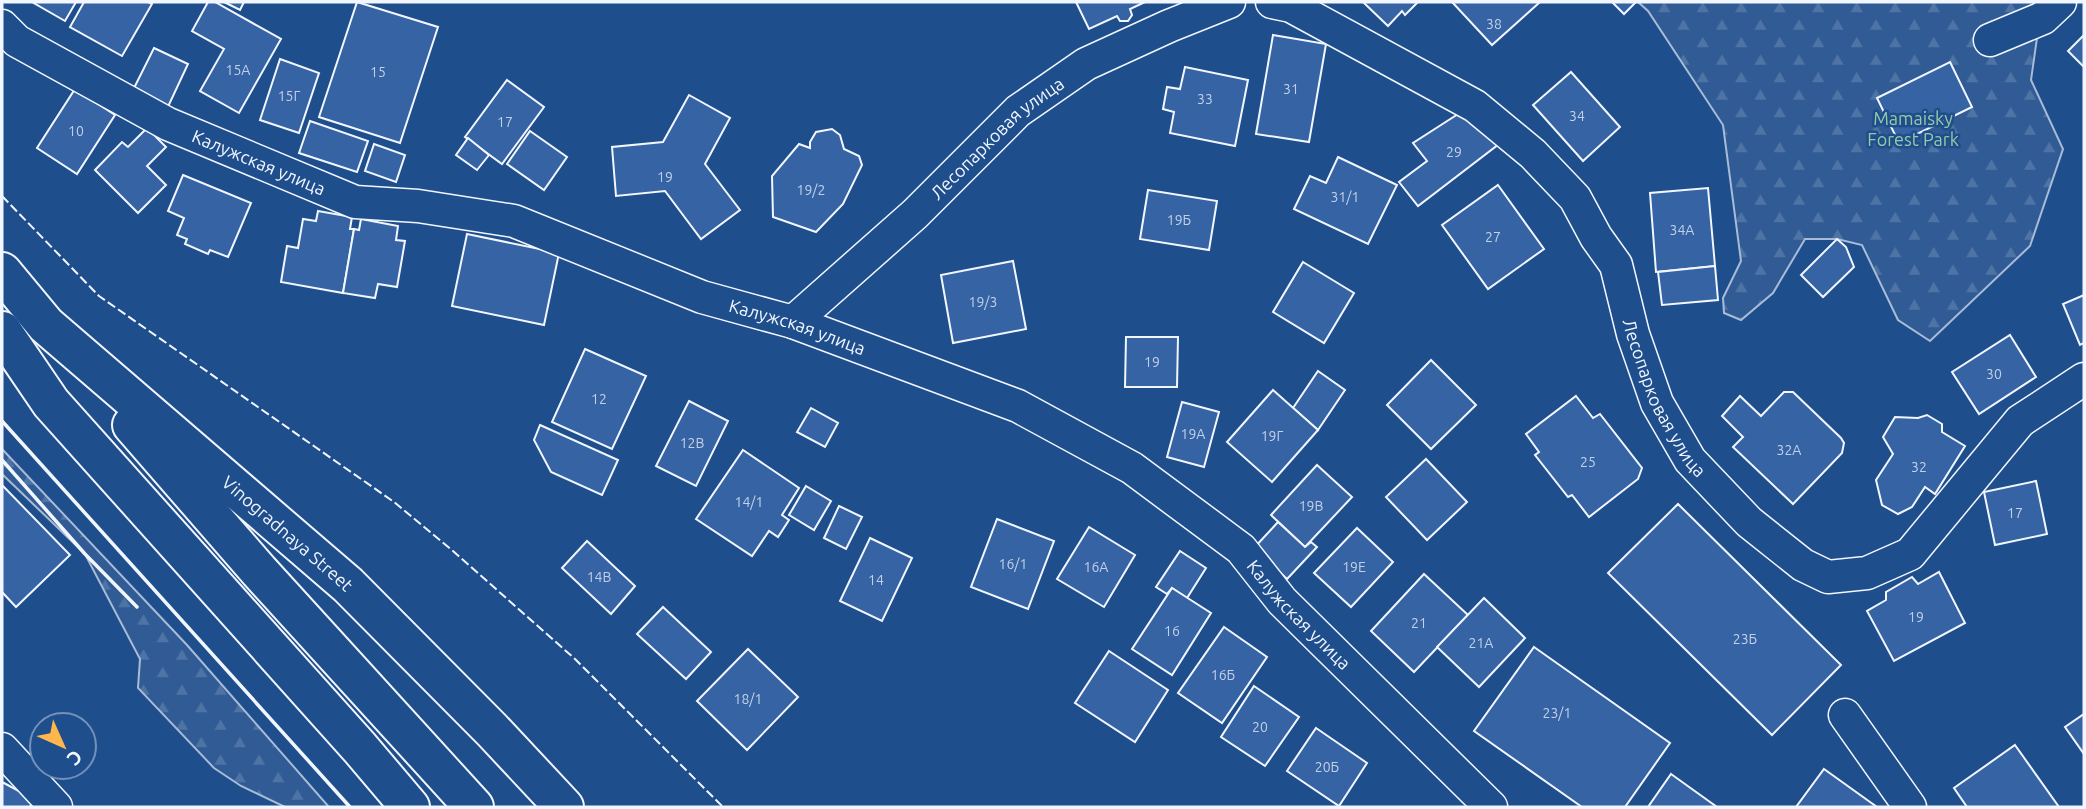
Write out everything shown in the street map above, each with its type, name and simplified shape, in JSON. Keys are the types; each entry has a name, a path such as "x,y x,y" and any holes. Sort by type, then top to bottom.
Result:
{"main road":[{"name":"Vinogradnaya Street","path":"2,272 46,325 348,585 564,807"},
{"path":"46,325 259,571 474,807"},
{"path":"2,331 51,403 351,737 410,807"}],"street":[{"name":"Лесопарковая улица","path":"793,322 915,214 1018,111 1087,64 1229,2"},
{"name":"Лесопарковая улица","path":"1272,2 1291,6 1475,106 1534,154 1575,198 1595,237 1616,265 1633,334 1657,402 1690,460 1749,522 1803,565 1828,577 1867,573 1910,554 2020,421 2084,379"},
{"path":"1990,40 2043,18 2060,2"},
{"name":"Калужская улица","path":"2,26 17,41 168,124 355,202 418,205 514,221 702,297 793,322 1018,406 1132,468 1241,549 1282,601 1492,807"},
{"path":"1845,715 1910,807"},
{"path":"2,748 56,807"}],"green space":[{"name":"Mamaisky Forest Park","path":"1638,2 2051,2 2040,17 2031,80 2063,149 2030,246 1930,341 1898,320 1862,245 1837,239 1805,239 1773,293 1741,320 1724,313 1723,298 1741,261 1723,125 1648,11"},
{"path":"2,449 187,645 329,807 285,807 241,786 214,768 138,688 140,659 85,554 2,474"}],"building":[{"path":"32,2 76,2 65,21"},
{"path":"84,2 152,4 122,56 70,27"},
{"path":"208,2 215,2 281,39 239,113 200,91 224,49 192,31"},
{"path":"224,2 244,2 240,10"},
{"path":"357,2 438,27 400,143 319,117"},
{"path":"1076,2 1145,2 1130,9 1132,15 1128,21 1120,21 1117,16 1089,29"},
{"path":"1363,2 1418,2 1405,15 1402,11 1388,26"},
{"path":"1452,2 1540,2 1492,45"},
{"path":"1612,2 1636,2 1624,14"},
{"path":"1273,35 1326,44 1309,142 1256,134"},
{"path":"2084,35 2084,67 2068,51"},
{"path":"154,48 188,64 166,111 131,94"},
{"path":"280,59 319,73 299,133 260,120"},
{"path":"1950,62 1972,107 1899,143 1877,98"},
{"path":"1185,67 1248,80 1235,146 1170,133 1174,112 1163,109 1167,87 1180,89"},
{"path":"1571,72 1620,127 1583,161 1533,105"},
{"path":"507,80 544,107 502,164 465,137"},
{"path":"75,89 115,115 77,174 37,148"},
{"path":"689,95 730,118 705,164 740,210 701,239 665,191 616,196 612,147 663,142"},
{"path":"1469,107 1499,144 1418,206 1399,182 1427,161 1413,143"},
{"path":"310,121 368,141 357,172 299,153"},
{"path":"147,128 166,147 147,166 166,185 138,213 95,170 122,142 128,147"},
{"path":"832,129 840,135 844,149 859,156 862,165 843,204 816,232 773,217 772,176 799,144 810,148 810,142 816,132"},
{"path":"530,131 567,157 544,190 507,164"},
{"path":"468,138 489,155 477,170 456,155"},
{"path":"374,144 405,155 396,182 365,171"},
{"path":"1338,157 1397,185 1368,244 1294,209 1310,176 1326,183"},
{"path":"183,175 251,203 228,257 210,250 208,254 185,244 187,239 177,235 184,218 168,211"},
{"path":"1498,185 1544,249 1488,289 1442,225"},
{"path":"1708,188 1715,266 1656,272 1650,193"},
{"path":"1148,190 1217,201 1209,250 1140,239"},
{"path":"318,211 352,217 350,229 354,229 343,293 281,282 287,246 298,248 303,219 316,221"},
{"path":"361,219 398,226 396,240 405,241 397,287 378,284 375,298 343,293 354,229 359,230"},
{"path":"467,234 559,253 544,325 452,306"},
{"path":"1837,239 1846,247 1854,267 1823,297 1801,275"},
{"path":"1013,261 1026,329 953,343 941,275"},
{"path":"1303,262 1354,293 1324,343 1273,312"},
{"path":"1715,266 1718,300 1662,305 1658,272"},
{"path":"2084,295 2084,343 2080,345 2063,304"},
{"path":"2010,335 2036,377 1979,414 1952,372"},
{"path":"1126,337 1178,337 1177,387 1125,387"},
{"path":"585,349 646,376 612,449 552,422"},
{"path":"1431,360 1476,405 1431,449 1387,405"},
{"path":"1318,371 1345,390 1318,430 1293,408"},
{"path":"1273,390 1318,430 1272,482 1227,442"},
{"path":"1784,392 1793,392 1844,443 1842,453 1793,504 1733,447 1743,437 1722,416 1740,396 1761,416"},
{"path":"1576,396 1593,418 1600,414 1642,468 1638,479 1589,517 1572,495 1568,497 1535,455 1539,452 1526,434"},
{"path":"689,401 728,421 696,486 656,466"},
{"path":"1182,402 1219,412 1204,467 1167,457"},
{"path":"811,408 838,423 825,447 797,432"},
{"path":"1927,415 1942,424 1942,432 1965,446 1935,494 1925,487 1912,507 1898,514 1882,505 1876,480 1893,454 1883,437 1895,417 1918,418"},
{"path":"540,425 618,460 602,495 551,472 534,440"},
{"path":"743,450 799,488 782,515 789,520 778,537 769,531 752,556 696,519"},
{"path":"1426,459 1467,502 1427,540 1386,497"},
{"path":"1317,465 1352,497 1305,547 1271,515"},
{"path":"2036,481 2047,534 1995,545 1984,492"},
{"path":"2,485 70,555 16,607 2,592"},
{"path":"806,486 831,501 814,530 789,515"},
{"path":"1678,504 1841,665 1772,735 1608,573"},
{"path":"839,506 862,517 846,549 824,538"},
{"path":"997,519 1054,541 1028,609 971,587"},
{"path":"1278,522 1305,547 1311,542 1317,547 1287,579 1254,548"},
{"path":"1089,527 1135,555 1104,607 1057,579"},
{"path":"1357,528 1393,562 1351,607 1314,573"},
{"path":"870,538 912,558 882,621 840,601"},
{"path":"587,541 635,586 611,614 562,568"},
{"path":"1180,551 1206,568 1187,598 1172,588 1167,594 1156,587"},
{"path":"1939,572 1965,623 1894,661 1867,611 1886,600 1886,592 1912,577 1918,584"},
{"path":"1424,574 1468,615 1414,672 1371,631"},
{"path":"1172,588 1211,613 1172,675 1132,649"},
{"path":"1484,598 1525,638 1479,687 1437,647"},
{"path":"663,607 711,652 686,679 637,634"},
{"path":"1224,627 1267,657 1222,723 1178,693"},
{"path":"1534,647 1670,743 1625,807 1582,807 1474,731"},
{"path":"748,649 798,697 747,750 697,701"},
{"path":"1109,651 1168,690 1135,742 1075,703"},
{"path":"1254,686 1299,717 1265,766 1221,737"},
{"path":"2084,714 2084,754 2065,727"},
{"path":"1316,728 1367,763 1339,806 1287,771"},
{"path":"2015,745 2059,807 1967,807 1954,788"},
{"path":"1824,769 1877,807 1796,807"},
{"path":"1671,774 1717,807 1648,807"},
{"path":"2,782 34,799 30,807 2,807"}],"fence":[{"path":"2,196 99,296 394,502 453,551 575,659 723,807"}],"wall":[{"path":"2,421 350,807"},
{"path":"2,460 85,554 137,607"}]}
